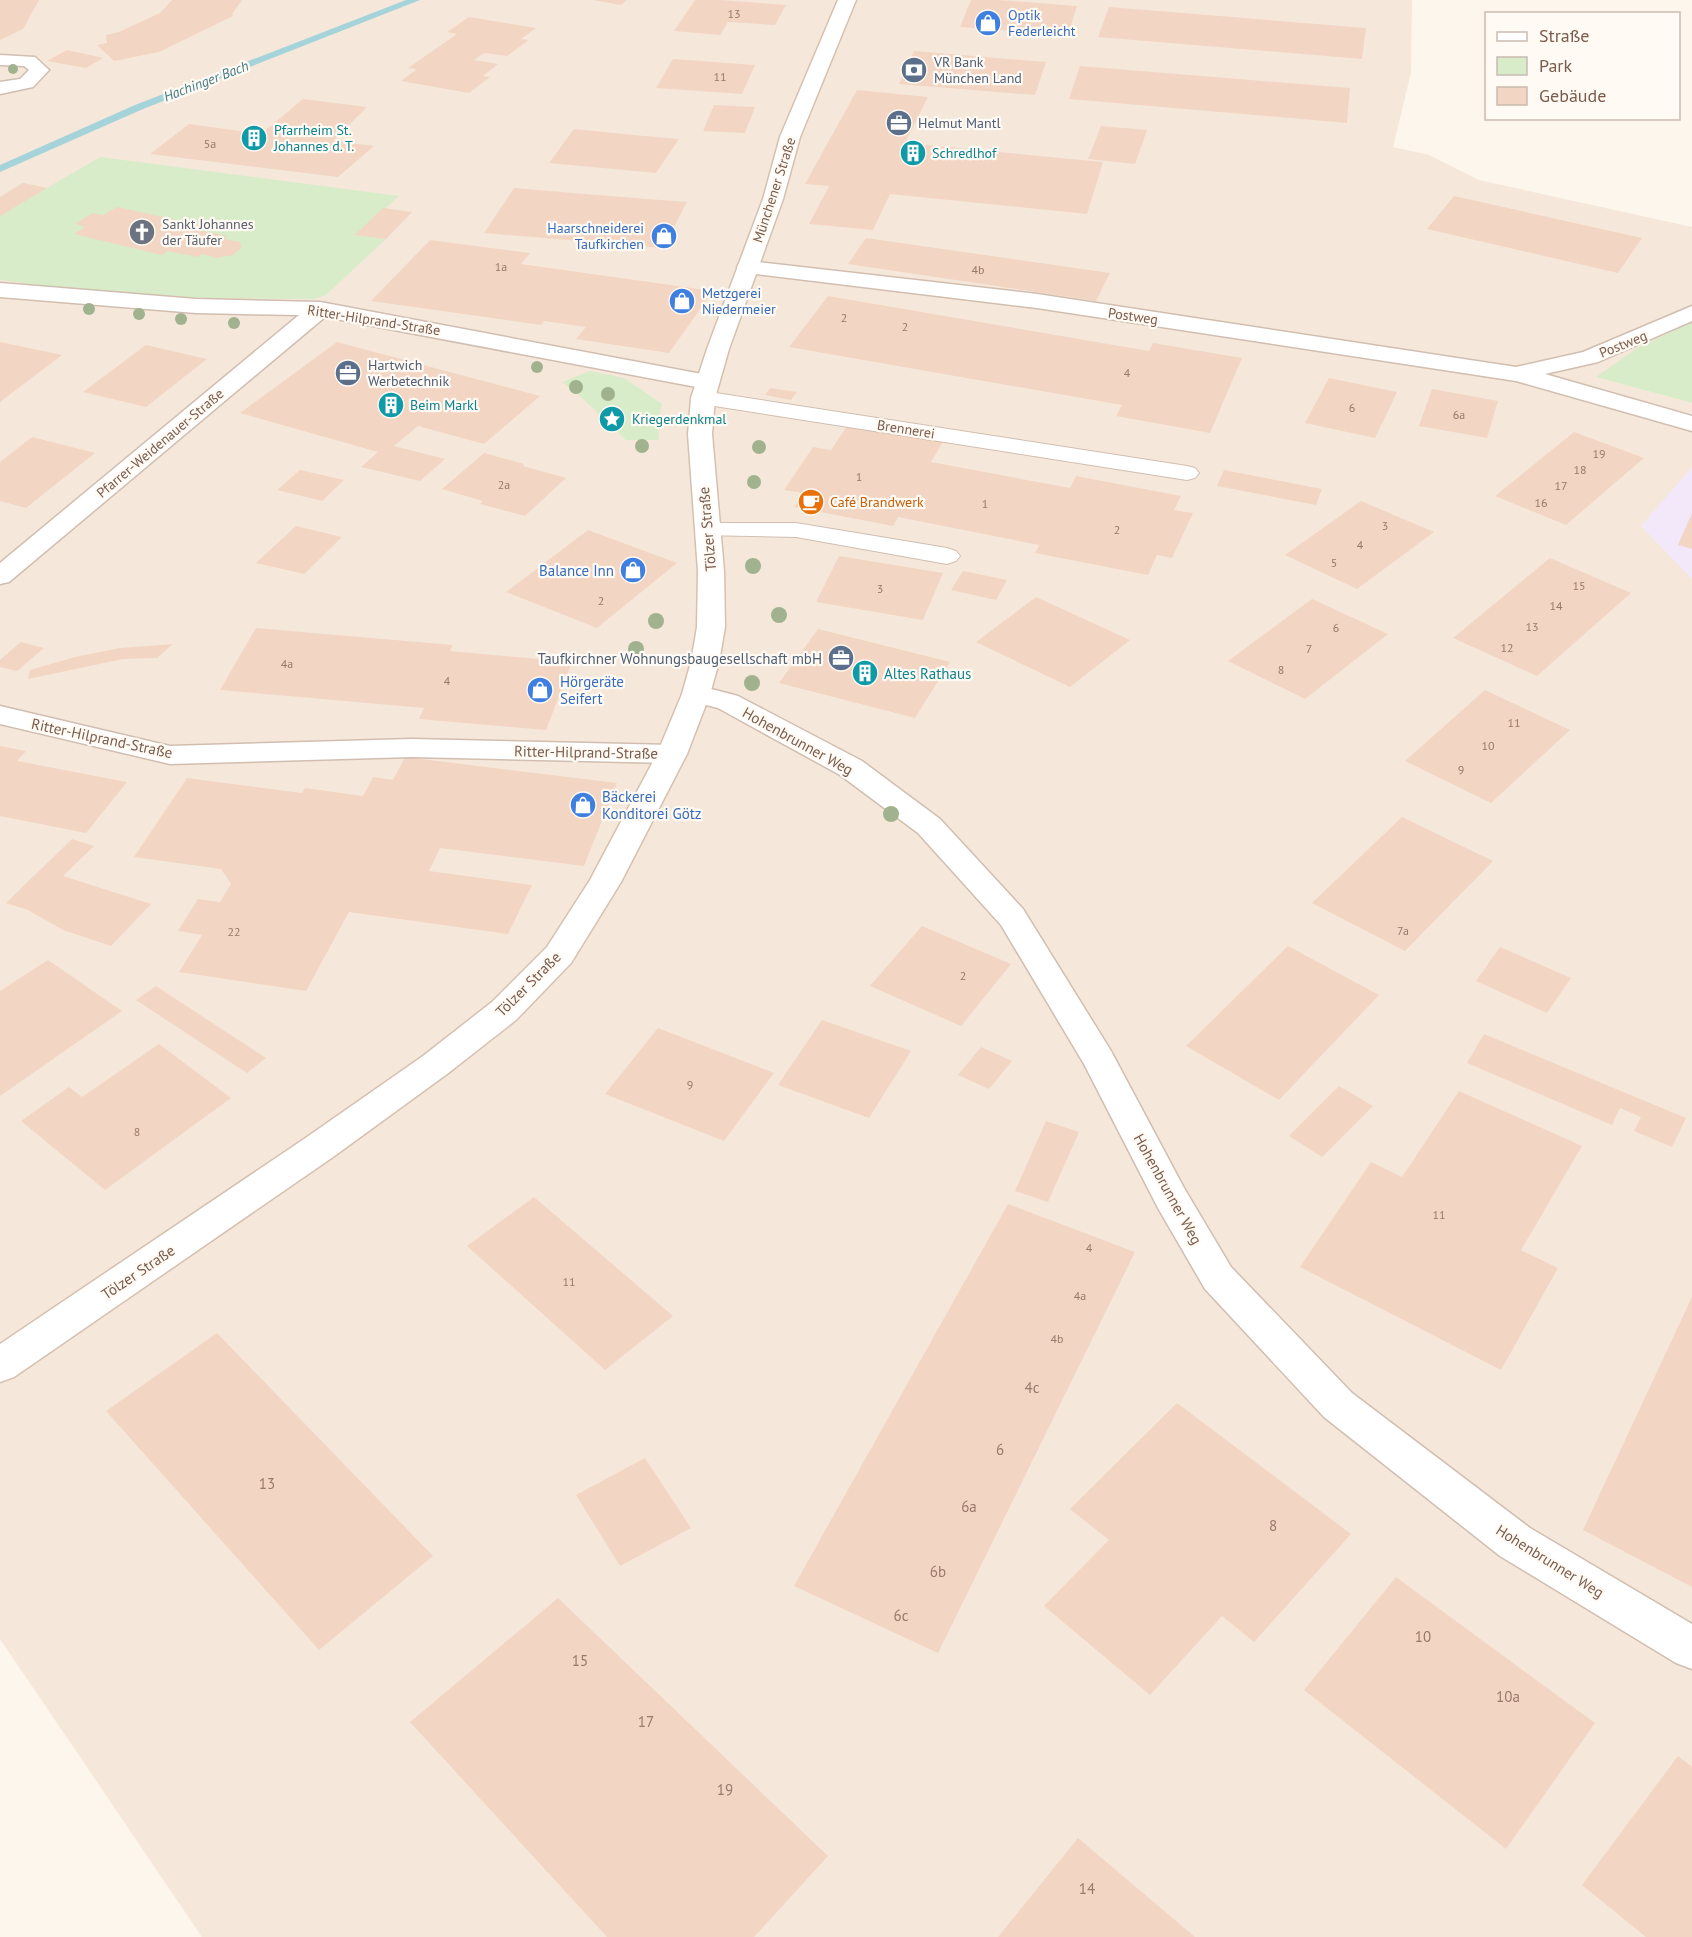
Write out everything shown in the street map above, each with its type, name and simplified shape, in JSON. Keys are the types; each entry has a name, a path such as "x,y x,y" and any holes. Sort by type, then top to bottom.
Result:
{"street":[{"name":"Münchener Straße","path":"705,390 773,200 790,137 847,0"},
{"path":"0,60 29,61 40,70 26,83 0,88"},
{"name":"Postweg","path":"748,267 834,274 1012,298 1516,374 1692,424"},
{"name":"Ritter-Hilprand-Straße","path":"0,290 196,306 320,309 705,390"},
{"name":"Pfarrer-Weidenauer-Straße","path":"0,576 320,309"},
{"name":"Postweg","path":"1516,374 1590,357 1692,313"},
{"name":"Tölzer Straße","path":"0,1365 320,1147 435,1065 504,1011 559,955 605,882 672,754 696,693 711,627 711,571 700,434 705,390"},
{"name":"Hohenbrunner Weg","path":"696,693 728,702 851,768 929,826 1012,917 1099,1060 1171,1198 1218,1278 1338,1405 1515,1542 1692,1648"},
{"name":"Ritter-Hilprand-Straße","path":"0,715 170,755 412,748 672,754"}],"lane":[{"name":"Brennerei","path":"705,390 1187,473"},
{"path":"707,530 796,530 947,555"}],"shaded area":[{"path":"0,0 1412,0 1411,73 1393,147 1429,155 1479,180 1692,227 1692,322 1675,328 1597,377 1692,403 1692,1937 202,1937 0,1639"},
{"path":"1692,467 1692,579 1641,526"}],"green space":[{"path":"100,157 399,196 356,235 386,239 326,295 314,299 205,298 102,293 0,280 0,197 23,183 47,188"},
{"path":"1692,322 1692,403 1596,377 1637,348"},
{"path":"590,371 624,378 662,404 658,421 659,440 626,440 562,382"}],"building":[{"path":"0,0 39,0 23,29 0,40"},
{"path":"172,0 242,0 232,14 233,16 159,52 114,61 97,45 107,43 106,35 119,32 160,13"},
{"path":"593,0 627,0 621,5"},
{"path":"695,0 786,5 775,25 728,22 720,35 674,31"},
{"path":"971,0 1077,6 1068,35 960,27"},
{"path":"1109,7 1366,28 1362,59 1098,37"},
{"path":"469,17 536,28 521,39 529,40 507,56 484,53 474,60 498,64 483,76 490,77 469,93 401,81 417,69 408,68 457,34 447,32"},
{"path":"67,50 103,58 86,68 47,61"},
{"path":"914,51 1046,62 1035,95 899,84"},
{"path":"673,59 755,65 742,94 656,88"},
{"path":"1080,66 1350,88 1347,123 1069,99"},
{"name":"Schredlhof","path":"857,90 928,97 905,143 1103,162 1087,214 890,194 873,230 809,224 829,186 805,184"},
{"name":"Pfarrheim St. Johannes d. T.","path":"303,99 367,107 333,141 374,146 338,177 150,154 189,124 261,134"},
{"path":"714,105 755,107 745,133 703,131"},
{"path":"1101,126 1147,130 1135,164 1088,159"},
{"path":"574,129 679,139 656,173 549,163"},
{"path":"23,183 47,188 0,216 0,197"},
{"path":"514,188 687,202 663,248 484,233"},
{"path":"1454,196 1642,238 1618,273 1427,229"},
{"name":"Sankt Johannes der Täufer","path":"117,207 204,226 197,230 227,236 224,239 240,242 241,248 233,255 217,258 202,254 198,257 168,251 162,255 74,234 85,227 75,224 93,213 103,215"},
{"path":"383,208 412,212 386,239 355,235"},
{"path":"866,238 1110,273 1096,301 848,264"},
{"path":"430,240 530,253 521,264 713,291 669,353 576,339 586,327 544,321 541,325 371,301"},
{"path":"828,296 1149,351 1153,343 1242,358 1210,433 1116,416 1122,405 789,347"},
{"path":"0,342 24,347 62,355 0,402"},
{"name":"Beim Markl","path":"337,342 540,396 484,444 418,426 394,446 445,459 420,481 361,467 378,452 240,413"},
{"path":"146,345 207,359 146,407 83,392"},
{"path":"1329,378 1397,392 1375,438 1305,423"},
{"path":"770,388 797,392 791,400 765,395"},
{"path":"1432,389 1498,401 1487,438 1419,426"},
{"path":"848,425 943,442 931,462 1070,488 1076,476 1181,496 1174,510 1193,513 1172,558 1157,555 1148,575 1035,553 1039,545 898,517 893,526 794,507 804,493 784,490 813,447 831,450"},
{"path":"1574,432 1644,458 1566,525 1495,496"},
{"path":"32,437 95,453 26,508 0,501 0,462"},
{"path":"484,453 566,478 525,516 480,504 483,501 442,489"},
{"path":"300,470 344,480 322,501 277,490"},
{"path":"1224,470 1322,489 1316,505 1217,486"},
{"path":"1361,501 1434,532 1357,589 1285,555"},
{"path":"1692,513 1692,549 1678,545"},
{"path":"296,526 342,537 304,574 256,563"},
{"path":"588,530 677,563 597,628 506,592"},
{"path":"839,556 943,573 923,620 816,602"},
{"path":"1550,558 1631,593 1537,676 1453,638"},
{"path":"963,571 1007,580 996,600 951,590"},
{"path":"1036,597 1130,640 1070,687 976,642"},
{"path":"1312,599 1388,634 1305,699 1228,661"},
{"path":"256,628 453,645 450,651 572,662 546,730 419,719 424,708 220,690"},
{"name":"Altes Rathaus","path":"818,629 950,662 915,718 779,683"},
{"path":"21,642 44,648 17,671 0,667 0,660"},
{"path":"173,644 157,658 123,659 28,679 30,670 75,657 120,648"},
{"path":"1485,690 1570,730 1491,803 1405,761"},
{"path":"0,746 26,751 17,761 127,782 86,833 0,816"},
{"path":"405,757 617,783 584,866 440,848 429,871 532,885 508,934 349,912 306,991 179,972 202,935 178,931 198,899 220,902 231,884 221,869 134,857 187,778 302,793 305,788 363,796 373,777 393,780"},
{"path":"1402,817 1493,861 1405,951 1312,903"},
{"path":"72,839 94,846 63,876 151,904 111,946 63,930 28,910 6,903"},
{"path":"922,926 1011,964 961,1026 870,986"},
{"path":"1288,946 1379,995 1279,1100 1186,1046"},
{"path":"1500,947 1571,978 1547,1013 1476,981"},
{"path":"48,960 122,1011 0,1096 0,991"},
{"path":"156,986 266,1058 247,1073 136,1000"},
{"path":"822,1020 911,1051 869,1118 778,1085"},
{"path":"658,1028 774,1073 724,1141 605,1094"},
{"path":"1484,1034 1686,1118 1672,1147 1634,1131 1641,1117 1620,1108 1612,1125 1467,1063"},
{"path":"159,1044 231,1098 105,1190 21,1121 69,1087 82,1097"},
{"path":"981,1047 1012,1061 989,1089 958,1075"},
{"path":"1339,1086 1373,1106 1322,1157 1289,1136"},
{"path":"1459,1091 1582,1146 1521,1250 1558,1268 1501,1370 1300,1267 1371,1162 1402,1177"},
{"path":"1046,1121 1079,1132 1048,1202 1015,1191"},
{"path":"534,1197 673,1316 605,1370 467,1246"},
{"path":"1008,1204 1135,1252 938,1653 794,1586"},
{"path":"1692,1297 1692,1587 1583,1530"},
{"path":"217,1333 433,1556 319,1650 106,1411"},
{"path":"1177,1403 1351,1534 1254,1642 1222,1616 1150,1695 1044,1606 1109,1540 1070,1509"},
{"path":"645,1458 691,1528 620,1566 576,1495"},
{"path":"1396,1577 1595,1723 1506,1849 1304,1690"},
{"path":"558,1598 828,1856 754,1937 607,1937 410,1722"},
{"path":"1678,1756 1692,1767 1692,1937 1646,1937 1582,1885"},
{"path":"1078,1838 1195,1937 998,1937"}],"waterway":[{"name":"Hachinger Bach","path":"0,169 139,107 415,0"}],"place":[{"name":"Optik Federleicht","path":"988,23"},
{"name":"VR Bank München Land","path":"914,70"},
{"name":"Helmut Mantl","path":"899,123"},
{"name":"Pfarrheim St. Johannes d. T.","path":"254,138"},
{"name":"Schredlhof","path":"913,153"},
{"name":"Sankt Johannes der Täufer","path":"142,232"},
{"name":"Haarschneiderei Taufkirchen","path":"664,236"},
{"name":"Metzgerei Niedermeier","path":"682,301"},
{"name":"Hartwich Werbetechnik","path":"348,373"},
{"name":"Beim Markl","path":"391,405"},
{"name":"Kriegerdenkmal","path":"612,419"},
{"name":"Café Brandwerk","path":"811,502"},
{"name":"Balance Inn","path":"633,570"},
{"name":"Taufkirchner Wohnungsbaugesellschaft mbH","path":"841,658"},
{"name":"Altes Rathaus","path":"865,673"},
{"name":"Hörgeräte Seifert","path":"540,690"},
{"name":"Bäckerei Konditorei Götz","path":"583,805"}]}
